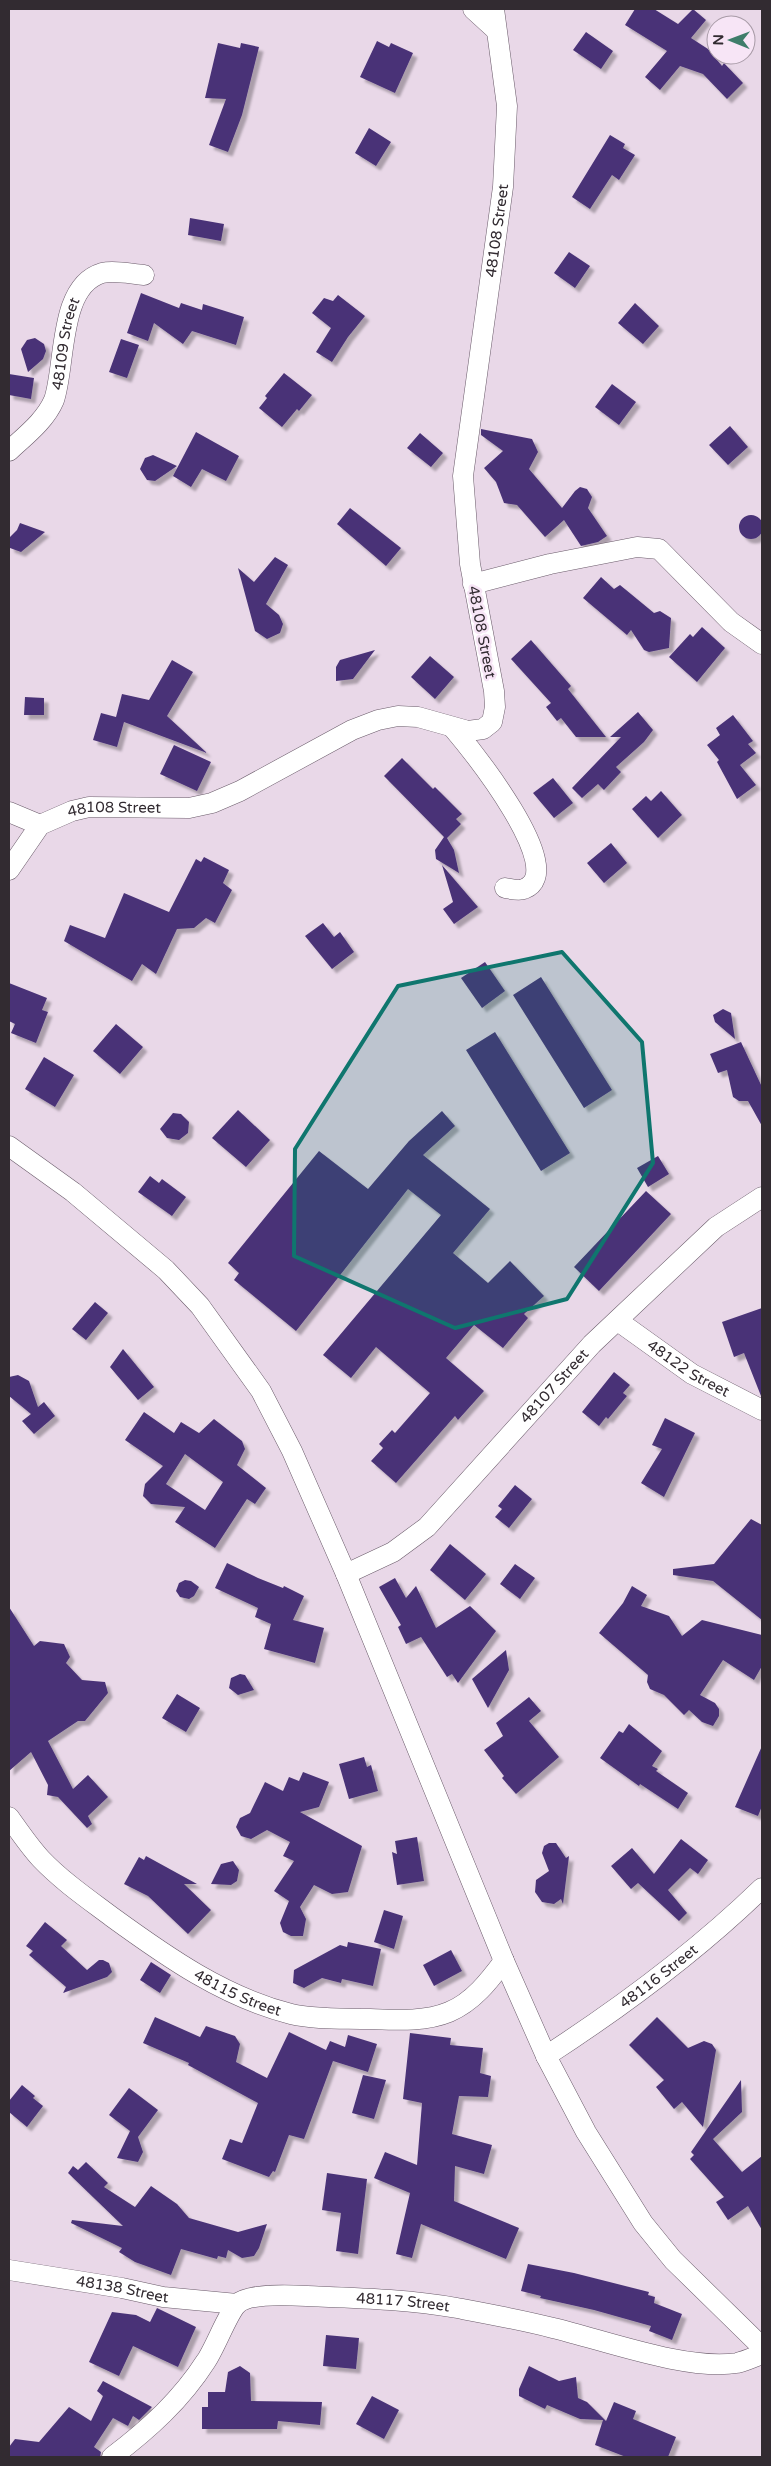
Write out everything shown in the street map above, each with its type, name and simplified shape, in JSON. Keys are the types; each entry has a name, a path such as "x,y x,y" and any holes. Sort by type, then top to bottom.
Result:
{"street":[{"path":"473,9 496,30"},
{"name":"48108 Street","path":"40,825 72,811 89,807 189,808 212,803 240,792 352,730 378,720 398,716 418,717 468,731 483,729 492,722 495,707 473,584 464,507 463,476 503,187 506,106 494,9"},
{"name":"48109 Street","path":"9,451 45,416 54,400 66,329 81,288 90,279 103,273 144,275"},
{"path":"473,584 550,564 637,546 653,548 667,556 731,622 762,644"},
{"path":"453,728 490,774 517,816 537,868 535,881 530,886 522,890 506,888"},
{"path":"9,812 40,825 9,870"},
{"path":"9,1146 73,1192 166,1270 200,1306 261,1391 292,1451 346,1574 504,1961 546,2056 586,2132 643,2223 674,2260 762,2347"},
{"name":"48107 Street","path":"346,1574 393,1552 411,1541 427,1527 592,1344 716,1227 762,1197"},
{"name":"48122 Street","path":"618,1321 692,1374 762,1410"},
{"name":"48115 Street","path":"9,1817 41,1859 82,1894 153,1947 208,1981 256,2004 293,2015 400,2020 434,2016 449,2012 466,2002 484,1987 504,1961"},
{"name":"48116 Street","path":"546,2056 592,2026 679,1963 717,1932 762,1888"},
{"name":"48138 Street","path":"9,2270 122,2288 163,2297 237,2304"},
{"name":"48117 Street","path":"237,2304 252,2298 275,2296 382,2299 457,2308 551,2327 654,2355 694,2362 738,2363 762,2354"},
{"path":"112,2457 148,2430 180,2396 207,2360 237,2304"}],"highlighted area":[{"path":"562,952 642,1042 653,1163 567,1299 455,1328 294,1256 295,1149 398,986"}],"building":[{"path":"635,9 654,9 678,24 693,9 706,20 691,38 706,48 706,65 726,65 743,83 727,99 703,74 680,66 660,90 645,77 667,51 625,25"},
{"path":"586,32 613,51 601,69 573,50"},
{"path":"377,41 389,47 391,43 413,53 395,93 360,77"},
{"path":"218,43 240,48 241,43 259,47 242,115 228,152 209,145 226,99 205,98"},
{"path":"369,128 391,142 376,166 355,153"},
{"path":"610,135 625,144 623,148 635,155 619,180 612,175 590,209 572,197"},
{"path":"190,218 224,224 221,241 188,235"},
{"path":"569,252 590,266 575,288 554,273"},
{"path":"141,293 179,308 181,303 202,310 203,304 244,317 236,345 192,331 183,344 154,323 148,341 127,333"},
{"path":"338,295 365,316 348,337 332,362 316,352 331,328 312,313 324,298 333,301"},
{"path":"635,303 659,326 643,344 618,323"},
{"path":"35,338 44,344 46,351 43,359 28,372 21,349 27,340"},
{"path":"121,339 139,345 127,378 109,372"},
{"path":"284,373 312,395 282,427 259,408 267,398 265,396"},
{"path":"9,374 34,378 31,399 9,395"},
{"path":"612,384 636,402 619,425 595,407"},
{"path":"730,426 748,447 728,465 709,445"},
{"path":"481,429 532,439 538,452 529,469 562,508 580,487 587,489 592,497 588,508 607,536 598,542 581,546 564,520 545,537 517,505 504,503 496,482 484,468 503,451 481,435"},
{"path":"196,432 239,456 226,481 202,469 191,487 173,476"},
{"path":"420,433 443,453 431,467 407,448"},
{"path":"153,455 177,466 155,481 147,480 140,469 145,458"},
{"path":"350,508 401,548 386,566 337,524"},
{"path":"751,515 759,519 763,527 759,535 751,539 743,535 739,527 743,519"},
{"path":"20,523 45,532 21,552 10,548 9,538 17,530"},
{"path":"275,557 288,565 266,604 279,615 283,624 280,633 267,639 255,631 238,568 254,582"},
{"path":"601,577 614,589 620,585 654,613 660,611 671,618 669,648 649,652 644,650 631,630 627,635 583,598"},
{"path":"702,627 725,648 697,682 669,657 690,634 693,637"},
{"path":"531,640 571,686 568,689 606,737 576,737 561,718 557,721 546,707 551,703 511,659"},
{"path":"375,650 353,679 336,681 336,667 340,660"},
{"path":"430,656 454,677 435,699 411,677"},
{"path":"172,660 193,672 167,716 207,753 124,722 117,747 93,740 101,713 116,717 122,694 149,700"},
{"path":"25,697 44,698 44,715 24,715"},
{"path":"638,712 653,730 644,742 616,767 621,772 604,790 598,784 582,798 572,788 621,737 610,737"},
{"path":"733,715 753,741 748,744 756,753 740,765 756,785 737,799 717,762 719,760 707,745 720,735 716,728"},
{"path":"174,745 211,762 197,791 160,774"},
{"path":"402,758 433,789 435,787 462,814 456,819 461,824 447,838 454,850 459,873 436,859 435,850 444,837 384,776"},
{"path":"553,778 573,803 554,818 533,793"},
{"path":"661,791 682,815 658,838 632,809 646,796 651,801"},
{"path":"611,843 627,863 604,883 587,863"},
{"path":"204,857 229,870 223,883 232,890 215,923 206,918 194,928 177,929 156,974 142,964 132,981 64,941 70,925 105,938 124,893 169,912 196,859 201,862"},
{"path":"442,865 478,907 454,924 443,909 453,902"},
{"path":"323,923 334,937 340,932 354,952 332,969 305,936"},
{"path":"485,962 505,991 482,1008 461,978"},
{"path":"541,977 612,1090 584,1108 513,995"},
{"path":"9,983 47,998 42,1010 48,1012 36,1043 11,1033 15,1024 9,1021"},
{"path":"723,1009 731,1013 735,1039 715,1022 713,1015"},
{"path":"116,1024 143,1047 120,1074 93,1051"},
{"path":"495,1032 570,1153 541,1171 466,1050"},
{"path":"741,1042 762,1087 762,1126 748,1101 739,1101 733,1097 727,1070 718,1073 710,1054"},
{"path":"44,1057 74,1075 55,1107 25,1089"},
{"path":"238,1110 270,1140 246,1167 212,1138"},
{"path":"442,1111 455,1126 423,1155 490,1209 453,1253 488,1283 510,1261 544,1296 524,1314 528,1318 503,1348 474,1325 446,1358 484,1391 458,1420 455,1416 396,1483 371,1461 383,1448 379,1444 392,1430 395,1433 430,1393 376,1347 351,1378 323,1355 441,1215 408,1189 296,1331 234,1280 239,1273 228,1263 319,1151 368,1189 409,1141"},
{"path":"173,1113 181,1114 189,1122 188,1133 179,1140 167,1138 160,1129"},
{"path":"658,1156 669,1174 648,1187 637,1168"},
{"path":"150,1176 159,1183 162,1179 186,1197 172,1216 138,1192"},
{"path":"646,1191 671,1214 599,1291 574,1267"},
{"path":"95,1302 108,1313 86,1340 72,1329"},
{"path":"762,1308 761,1396 744,1353 734,1357 722,1322"},
{"path":"123,1349 154,1387 138,1400 110,1367"},
{"path":"614,1372 630,1385 623,1393 627,1396 608,1419 606,1417 599,1426 582,1412"},
{"path":"18,1375 29,1381 38,1407 44,1402 55,1416 34,1434 22,1421 31,1414 9,1396 9,1377"},
{"path":"144,1412 174,1433 181,1422 199,1433 214,1419 242,1441 245,1449 237,1465 266,1488 255,1504 247,1499 215,1548 175,1522 185,1507 151,1504 143,1496 145,1484 163,1466 125,1440","holes":["185,1454 223,1482 205,1510 166,1484"]},
{"path":"665,1418 695,1433 664,1497 641,1483 662,1449 652,1445"},
{"path":"515,1485 532,1499 509,1528 495,1517 502,1509 498,1506"},
{"path":"751,1519 762,1525 762,1620 713,1581 673,1575 673,1569 714,1564"},
{"path":"450,1544 486,1574 465,1600 430,1570"},
{"path":"227,1563 258,1578 283,1588 284,1586 304,1596 293,1620 324,1628 315,1663 264,1649 271,1624 255,1617 258,1608 215,1588"},
{"path":"515,1564 535,1578 520,1599 500,1584"},
{"path":"395,1578 406,1598 416,1586 436,1628 470,1606 496,1631 458,1683 452,1674 447,1677 421,1637 406,1644 398,1627 401,1625 379,1587"},
{"path":"185,1580 191,1581 199,1587 194,1596 189,1599 180,1597 176,1591 179,1583"},
{"path":"632,1586 647,1595 641,1606 669,1616 682,1636 702,1620 762,1635 762,1666 754,1680 723,1660 700,1695 715,1703 719,1709 719,1716 713,1726 702,1722 689,1710 684,1715 664,1695 650,1689 647,1682 648,1675 599,1633 623,1603"},
{"path":"9,1607 34,1646 40,1641 64,1644 70,1657 66,1663 82,1680 105,1682 108,1693 85,1721 78,1721 48,1741 73,1789 88,1775 108,1797 88,1816 92,1824 87,1828 58,1797 47,1795 48,1785 31,1752 9,1771"},
{"path":"506,1650 509,1670 488,1708 472,1679"},
{"path":"240,1674 245,1675 254,1690 238,1695 229,1688 231,1678"},
{"path":"177,1694 200,1708 186,1732 162,1718"},
{"path":"529,1697 541,1711 529,1721 559,1757 516,1794 502,1778 504,1776 484,1750 503,1736 496,1723"},
{"path":"629,1724 662,1751 652,1766 658,1769 656,1771 688,1793 678,1809 640,1784 639,1786 600,1758 619,1731 623,1733"},
{"path":"762,1746 762,1806 758,1816 735,1807"},
{"path":"364,1757 367,1767 371,1765 378,1791 349,1799 339,1764"},
{"path":"303,1772 329,1782 319,1807 300,1812 362,1846 348,1892 332,1894 314,1885 300,1907 306,1919 303,1936 291,1936 283,1932 280,1923 289,1901 274,1891 294,1861 283,1856 290,1842 267,1830 251,1839 241,1836 236,1827 240,1818 250,1813 265,1782 283,1791 289,1777 299,1781"},
{"path":"417,1837 424,1881 397,1885 392,1852 397,1854 395,1841"},
{"path":"681,1839 708,1860 698,1874 690,1868 668,1890 687,1913 679,1921 638,1883 631,1889 611,1866 632,1848 654,1874"},
{"path":"549,1843 556,1843 566,1858 569,1856 563,1904 561,1899 554,1904 542,1902 535,1892 536,1880 549,1871 542,1853 544,1846"},
{"path":"146,1856 197,1884 184,1884 211,1910 188,1934 148,1896 124,1884 139,1857 144,1860"},
{"path":"233,1861 239,1870 237,1881 231,1885 211,1884 221,1864"},
{"path":"384,1910 403,1916 394,1949 374,1942"},
{"path":"45,1922 67,1940 61,1946 87,1970 99,1960 103,1960 109,1963 112,1972 107,1977 63,1993 66,1987 29,1955 33,1951 26,1946"},
{"path":"348,1942 381,1949 373,1986 342,1979 341,1983 322,1978 304,1988 293,1983 294,1970 340,1945 347,1947"},
{"path":"451,1950 462,1971 434,1986 423,1965"},
{"path":"151,1962 171,1975 160,1993 140,1980"},
{"path":"155,2017 200,2037 206,2026 235,2036 240,2044 236,2062 267,2078 289,2032 326,2050 330,2041 345,2047 348,2035 377,2044 368,2072 333,2061 304,2139 289,2135 275,2172 273,2171 269,2177 222,2159 230,2139 242,2143 258,2103 188,2065 189,2063 143,2043"},
{"path":"657,2017 688,2048 704,2041 712,2044 716,2050 703,2127 682,2102 674,2109 656,2087 664,2080 629,2045"},
{"path":"410,2033 451,2038 450,2045 483,2048 480,2073 491,2076 488,2097 459,2096 452,2134 492,2145 484,2174 455,2166 454,2201 519,2228 506,2259 421,2224 412,2258 396,2254 410,2193 374,2178 385,2152 417,2165 422,2103 403,2099"},
{"path":"363,2075 386,2080 374,2119 352,2113"},
{"path":"741,2080 742,2112 713,2139 742,2172 762,2156 762,2230 748,2206 728,2220 716,2202 724,2197 690,2159 694,2155 691,2152"},
{"path":"22,2085 43,2106 27,2127 9,2112 9,2101"},
{"path":"129,2088 158,2110 138,2137 143,2152 138,2162 117,2158 130,2131 109,2115"},
{"path":"86,2162 108,2183 104,2187 135,2207 151,2186 177,2204 189,2218 238,2232 267,2224 259,2248 254,2256 242,2258 228,2250 226,2258 218,2256 217,2259 181,2249 171,2275 135,2262 119,2252 122,2248 71,2223 72,2220 123,2226 68,2173 73,2166 78,2170"},
{"path":"327,2173 367,2179 358,2254 336,2251 341,2213 322,2210"},
{"path":"528,2264 574,2273 649,2292 648,2295 655,2297 654,2303 682,2314 672,2340 649,2331 651,2326 594,2310 540,2298 541,2296 521,2291"},
{"path":"157,2308 196,2327 178,2367 133,2346 119,2376 89,2362 112,2312 136,2315 150,2322"},
{"path":"326,2335 359,2338 356,2369 323,2366"},
{"path":"240,2366 250,2373 251,2401 322,2402 320,2425 278,2421 277,2429 202,2429 202,2407 208,2407 208,2392 225,2392 228,2372"},
{"path":"529,2366 559,2381 576,2377 578,2398 587,2402 606,2421 614,2402 636,2411 633,2419 676,2437 668,2457 626,2457 595,2445 603,2420 580,2419 547,2405 545,2409 519,2396 519,2389"},
{"path":"103,2381 152,2407 139,2420 133,2416 128,2426 113,2418 94,2447 101,2452 100,2457 9,2457 9,2447 15,2439 39,2442 69,2407 91,2421 103,2396 97,2391"},
{"path":"372,2396 399,2410 384,2439 356,2424"}]}
